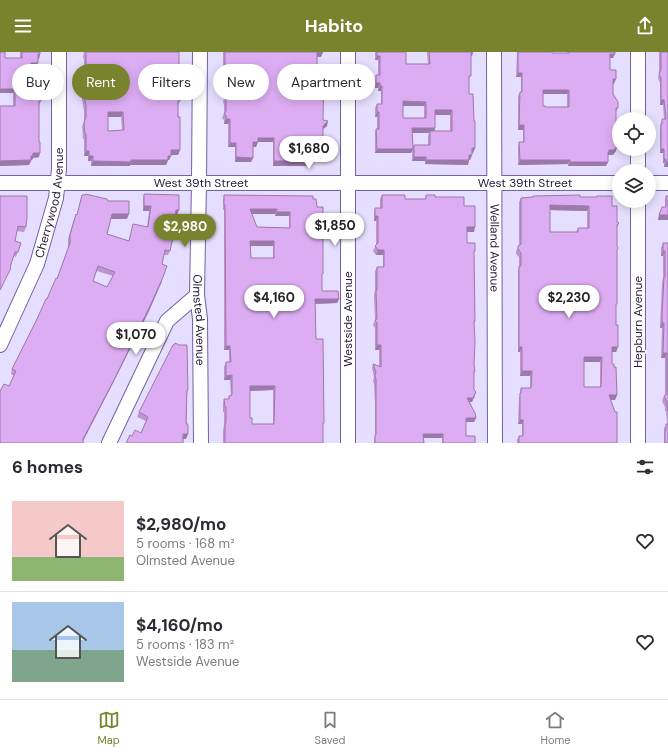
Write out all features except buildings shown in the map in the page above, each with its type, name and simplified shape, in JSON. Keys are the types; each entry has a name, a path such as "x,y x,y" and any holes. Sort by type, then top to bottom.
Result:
{"street":[{"name":"Cherrywood Avenue","path":"0,345 37,264 56,198 59,169 59,52"},
{"name":"Olmsted Avenue","path":"200,52 197,294 200,319 201,443"},
{"name":"Westside Avenue","path":"348,52 348,443"},
{"name":"Welland Avenue","path":"494,52 495,443"},
{"path":"638,52 638,112"},
{"path":"656,183 668,182"},
{"name":"West 39th Street","path":"0,183 612,183"},
{"name":"Hepburn Avenue","path":"638,208 638,443"},
{"path":"109,443 168,321 197,294"}]}
